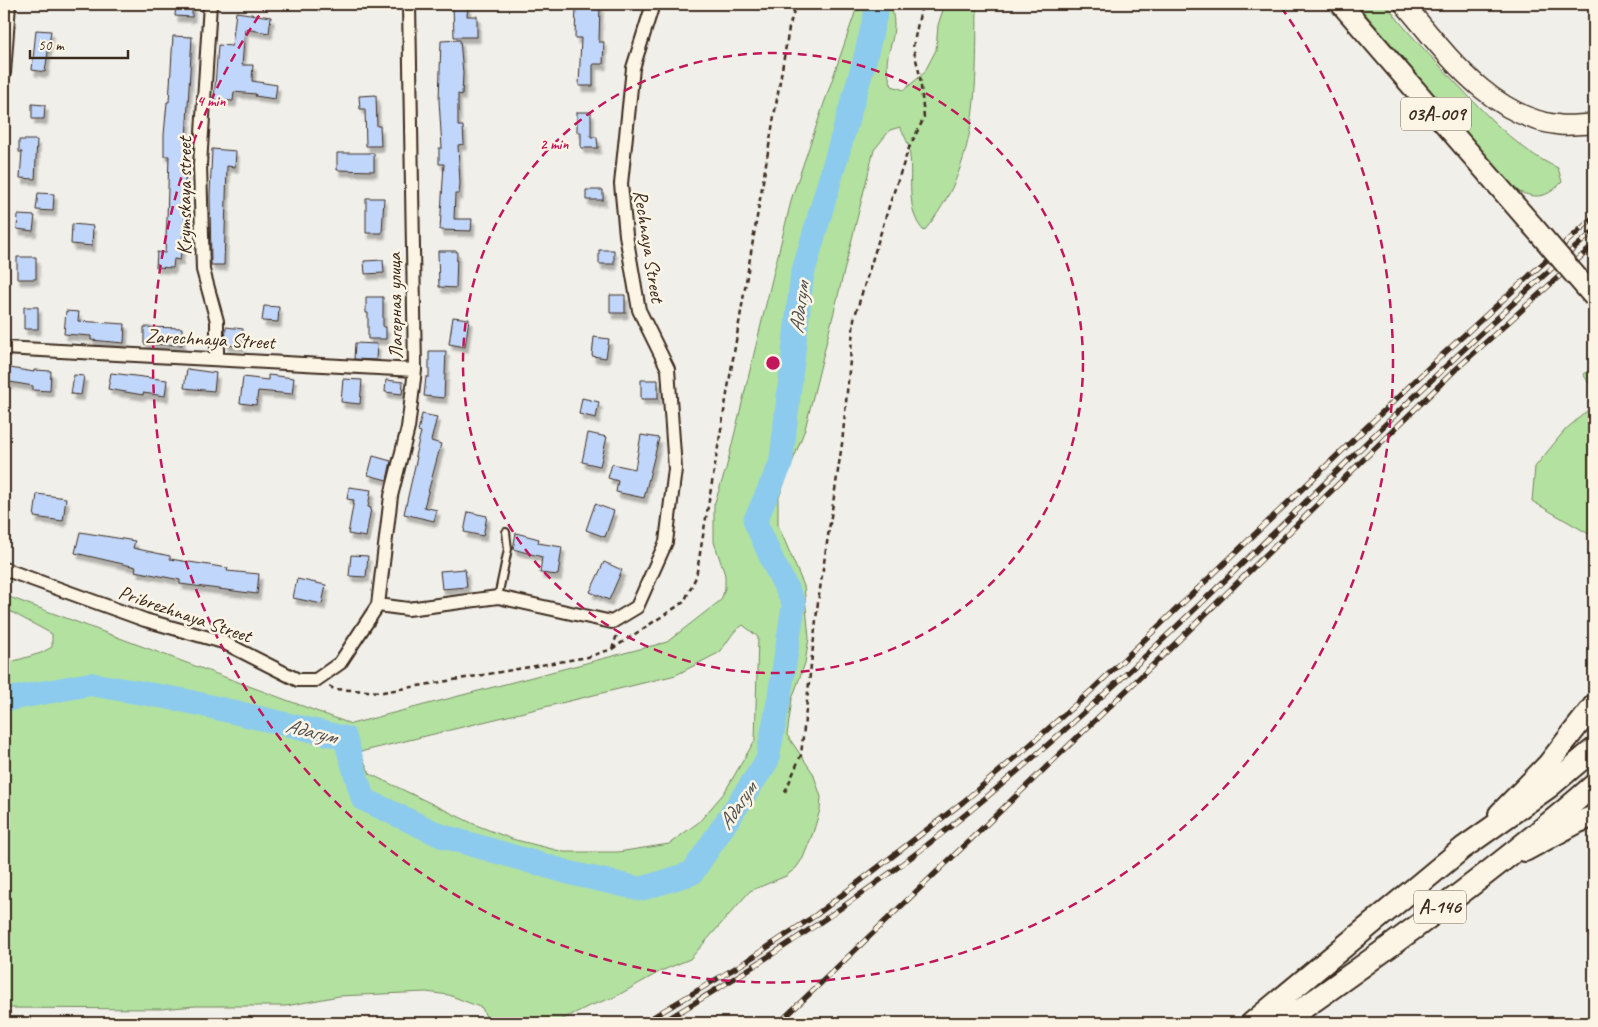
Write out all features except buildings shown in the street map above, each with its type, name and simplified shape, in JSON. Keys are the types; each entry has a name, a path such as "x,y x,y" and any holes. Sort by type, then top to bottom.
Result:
{"highway":[{"name":"А-146","path":"1252,1023 1463,848 1549,787 1594,749"},
{"name":"А-146","path":"1282,1023 1334,987 1466,888 1594,785"}],"main road":[{"name":"03А-009","path":"1341,4 1594,297"},
{"path":"1404,4 1471,80 1504,105 1536,120 1560,125 1594,124"},
{"name":"А-146","path":"1463,848 1548,764 1594,705"},
{"name":"А-146","path":"1466,888 1538,843 1594,816"}],"street":[{"path":"4,73 9,4"},
{"name":"Krymskaya street","path":"210,4 200,164 203,270 217,320 217,357"},
{"name":"Лагерная улица","path":"378,605 391,496 408,428 414,370 409,4"},
{"name":"Rechnaya Street","path":"624,615 637,607 666,542 675,469 668,369 639,310 626,235 621,184 633,68 653,4"},
{"name":"Zarechnaya Street","path":"4,348 217,357 414,370"},
{"name":"Pribrezhnaya Street","path":"4,569 145,620 223,642 298,680 316,680"},
{"path":"316,680 340,663 378,605 408,609 498,597 612,622 624,615"}],"lane":[{"path":"498,597 508,549 506,532"}],"path":[{"path":"316,680 334,689 384,692 588,657 612,650 684,602 696,577 789,28 796,4"},
{"path":"785,792 801,755 818,602 842,444 854,319 909,148 924,118 920,76 914,47 922,4"},
{"path":"612,650 624,615"}],"green space":[{"path":"858,4 891,4 894,24 887,67 892,86 904,90 924,73 936,50 938,25 945,4 977,4 975,94 965,152 956,179 942,206 924,231 914,213 909,149 907,140 900,127 890,130 874,150 805,429 778,500 778,525 804,586 809,638 805,663 792,699 787,735 813,773 821,797 820,810 813,833 803,858 796,868 786,876 750,891 690,959 661,971 615,997 589,1006 555,1023 483,1023 487,1019 482,1008 449,995 426,992 339,996 286,1006 196,1006 160,1009 4,1008 4,664 41,653 52,647 52,634 4,608 4,595 351,724 667,642 721,600 725,588 725,575 714,542 714,505 726,469 792,197","holes":["743,625 758,637 755,740 724,793 699,822 669,844 618,852 564,852 512,839 476,825 370,774 360,752 676,675 720,652 734,632"]},
{"path":"1357,4 1386,4 1419,44 1502,130 1529,151 1558,168 1562,182 1551,192 1540,196 1529,195 1515,190"},
{"path":"1594,368 1594,391 1583,374"},
{"path":"1594,405 1594,537 1532,501 1535,467 1565,430"}],"waterway":[{"name":"Адагум","path":"4,700 90,684 182,700 345,738 363,799 442,836 574,874 641,889 692,873 767,761 794,603 755,521 781,463 802,276 865,59 878,4"}],"railway":[{"path":"643,1023 742,964 816,915 963,802 1022,752 1093,689 1440,357 1594,217"},
{"path":"661,1023 781,949 859,896 971,810 1131,670 1437,375 1594,231"},
{"path":"779,1023 1180,639 1454,371 1594,245"}]}
